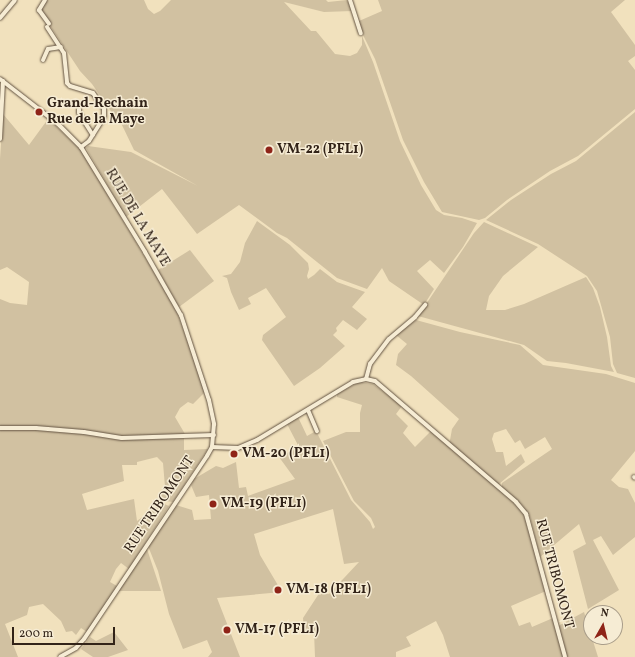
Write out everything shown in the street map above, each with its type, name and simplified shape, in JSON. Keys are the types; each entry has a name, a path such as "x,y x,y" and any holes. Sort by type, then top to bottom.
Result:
{"street":[{"path":"0,18 15,0"},
{"path":"45,0 40,10 66,58 67,83 73,87 93,93 104,109 104,117 93,135 82,147"},
{"path":"350,0 361,33"},
{"path":"43,60 48,49 61,47"},
{"path":"0,139 1,80"},
{"name":"RUE DE LA MAYE","path":"1,80 58,124 82,147 145,252 180,315 209,400 214,435 212,447"},
{"path":"79,109 93,135"},
{"path":"212,447 238,448 258,440 353,382 366,379 370,364 384,345 415,317 425,305"},
{"name":"RUE TRIBOMONT","path":"366,379 380,385 522,508 529,522 565,657"},
{"path":"308,410 317,431"},
{"path":"0,428 36,428 84,432 122,438 214,435"},
{"name":"RUE TRIBOMONT","path":"60,657 76,648 84,639 212,447"}],"shaded area":[{"path":"47,0 144,0 148,9 154,14 160,11 171,0 326,0 328,2 347,0 352,11 324,12 284,2 311,31 316,31 335,54 350,56 357,53 362,45 362,36 373,62 400,141 421,185 436,210 444,215 462,218 477,223 463,247 444,273 430,260 417,271 434,289 424,305 389,281 382,268 367,289 337,278 287,238 277,233 239,205 197,234 162,189 126,217 86,148 88,146 131,152 198,186 134,150 121,123 117,120 92,84 80,71 41,12 41,8"},
{"path":"378,0 625,0 611,12 635,45 635,56 628,61 635,70 635,109 578,156 550,171 507,200 485,218 479,220 442,212 424,182 403,140 375,59 363,35 359,21 382,11"},
{"path":"635,112 635,378 617,373 613,364 610,337 597,291 587,276 538,244 486,220 511,200 551,174 576,161"},
{"path":"3,114 29,145 48,119 80,149 176,309 205,392 193,404 188,402 180,408 175,417 185,434 126,437 0,427 0,299 10,303 27,305 29,282 7,267 0,270 0,159"},
{"path":"257,221 290,245 308,263 308,279 320,269 337,282 365,292 352,307 367,319 357,330 343,320 336,328 337,331 333,335 345,346 320,368 294,386 262,340 263,335 286,317 266,288 248,298 251,304 239,310 227,278 222,276 231,274 240,262 245,243"},
{"path":"484,222 538,247 503,276 489,296 486,310 505,310 524,304 586,277 593,288 600,307 607,337 611,366 614,372 547,361 524,345 418,316 474,233"},
{"path":"190,250 214,281 179,307 158,270"},
{"path":"416,320 460,332 520,345 543,365 606,374 635,383 635,451 611,480 619,487 628,489 635,503 635,537 613,555 601,536 593,540 619,590 595,605 587,605 573,551 586,544 579,524 540,557 530,517 522,505 502,487 502,483 552,449 545,437 525,449 520,440 515,443 506,429 494,433 492,439 496,452 503,452 506,466 521,454 525,462 499,484 494,484 517,504 526,518 546,591 511,606 519,626 530,622 532,627 553,618 563,657 450,657 443,635 436,621 406,637 411,646 396,652 396,657 315,657 314,632 304,632 303,618 320,592 329,594 359,562 344,564 333,509 254,534 260,555 282,592 217,598 240,657 208,657 212,652 207,640 183,649 169,614 158,571 148,546 176,505 192,510 194,520 211,519 209,495 196,497 191,485 194,479 216,466 223,468 236,462 239,488 246,487 248,496 295,479 279,457 299,447 287,424 298,417 307,436 316,431 351,500 370,522 373,529 375,527 371,518 354,501 323,441 346,432 360,432 360,413 362,405 337,397 337,394 359,382 373,384 402,406 396,414 408,426 403,433 415,447 431,431 449,446 452,429 459,419 411,376 396,365 398,354 407,344 396,335"},
{"path":"33,429 77,432 124,439 184,437 184,450 208,449 173,502 165,501 158,495 165,487 163,463 157,457 137,462 137,465 122,465 124,481 82,494 87,510 134,499 137,521 162,503 169,506 129,569 121,563 116,569 110,582 117,586 87,632 81,628 76,635 72,631 66,632 61,621 43,604 29,607 27,615 5,624 18,657 0,657 0,430"},
{"path":"147,549 161,591 118,591"},
{"path":"583,613 583,645 594,645 598,657 567,657 558,626"},
{"path":"114,632 128,650 108,657 93,657 81,649 90,637 96,641"}],"place":[{"name":"Grand-Rechain Rue de la Maye","path":"39,112"},
{"name":"VM-22 (PFL1)","path":"269,150"},
{"name":"VM-20 (PFL1)","path":"234,454"},
{"name":"VM-19 (PFL1)","path":"213,504"},
{"name":"VM-18 (PFL1)","path":"278,590"},
{"name":"VM-17 (PFL1)","path":"227,630"}]}
